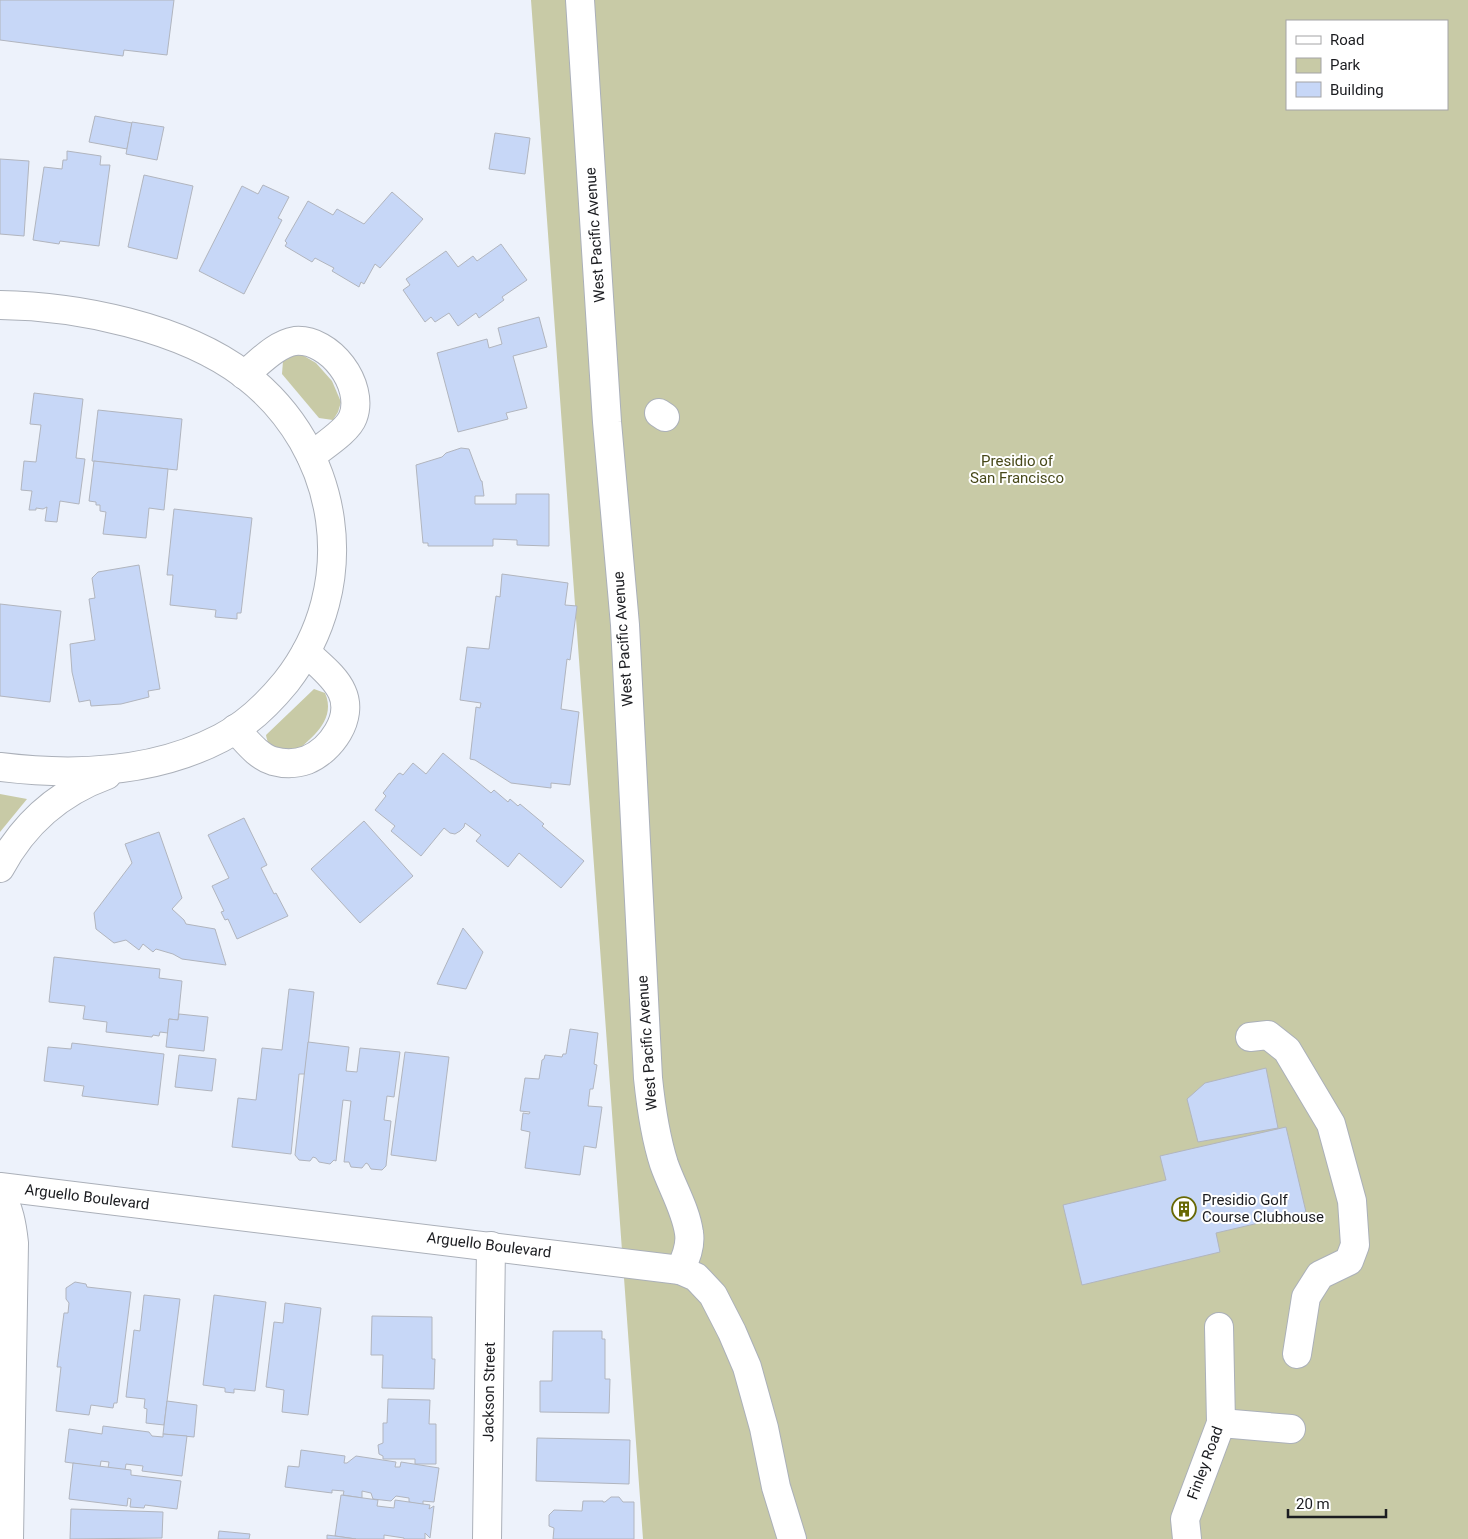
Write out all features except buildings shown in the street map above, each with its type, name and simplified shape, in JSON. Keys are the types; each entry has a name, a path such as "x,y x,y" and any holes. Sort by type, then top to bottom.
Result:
{"street":[{"name":"West Pacific Avenue","path":"580,0 607,415 625,626 648,1078 656,1136 689,1232 690,1244 680,1270"},
{"path":"0,306 54,309 122,321 186,342 217,357 244,375 264,392 282,412 299,434 311,456 322,484 329,512 333,542 332,573 326,605 314,637 297,668 275,696 250,719 222,738 195,750 164,760 128,767 89,771 44,771 0,767"},
{"path":"244,375 275,350 296,341 318,346 329,353 337,362 345,372 354,394 355,407 353,418 345,429 311,456"},
{"path":"235,729 258,752 271,760 285,763 307,760 327,746 341,726 345,704 337,683 306,652"},
{"path":"0,868 23,832 42,812 65,795 93,780 128,767"},
{"path":"1250,1037 1268,1035 1286,1050 1331,1124 1352,1201 1356,1245 1349,1261 1320,1275 1306,1298 1297,1354"},
{"name":"Arguello Boulevard","path":"0,1187 680,1270 696,1277 713,1295 732,1332 747,1368 764,1428 776,1487 792,1539"},
{"path":"0,1192 12,1223 14,1243 9,1539"},
{"name":"Jackson Street","path":"487,1539 491,1246"},
{"name":"Finley Road","path":"1187,1539 1185,1519 1221,1423 1219,1327"},
{"path":"1221,1423 1291,1429"}],"green space":[{"name":"Presidio of San Francisco","path":"531,0 1468,0 1468,1539 643,1539"},
{"path":"299,353 316,363 332,381 341,402 333,420 319,418 282,374 283,361"},
{"path":"314,689 325,693 328,702 326,718 322,725 298,750 273,748 266,735"},
{"path":"0,794 27,799 0,832"}],"place":[{"name":"Presidio Golf Course Clubhouse","path":"1184,1209"}]}
